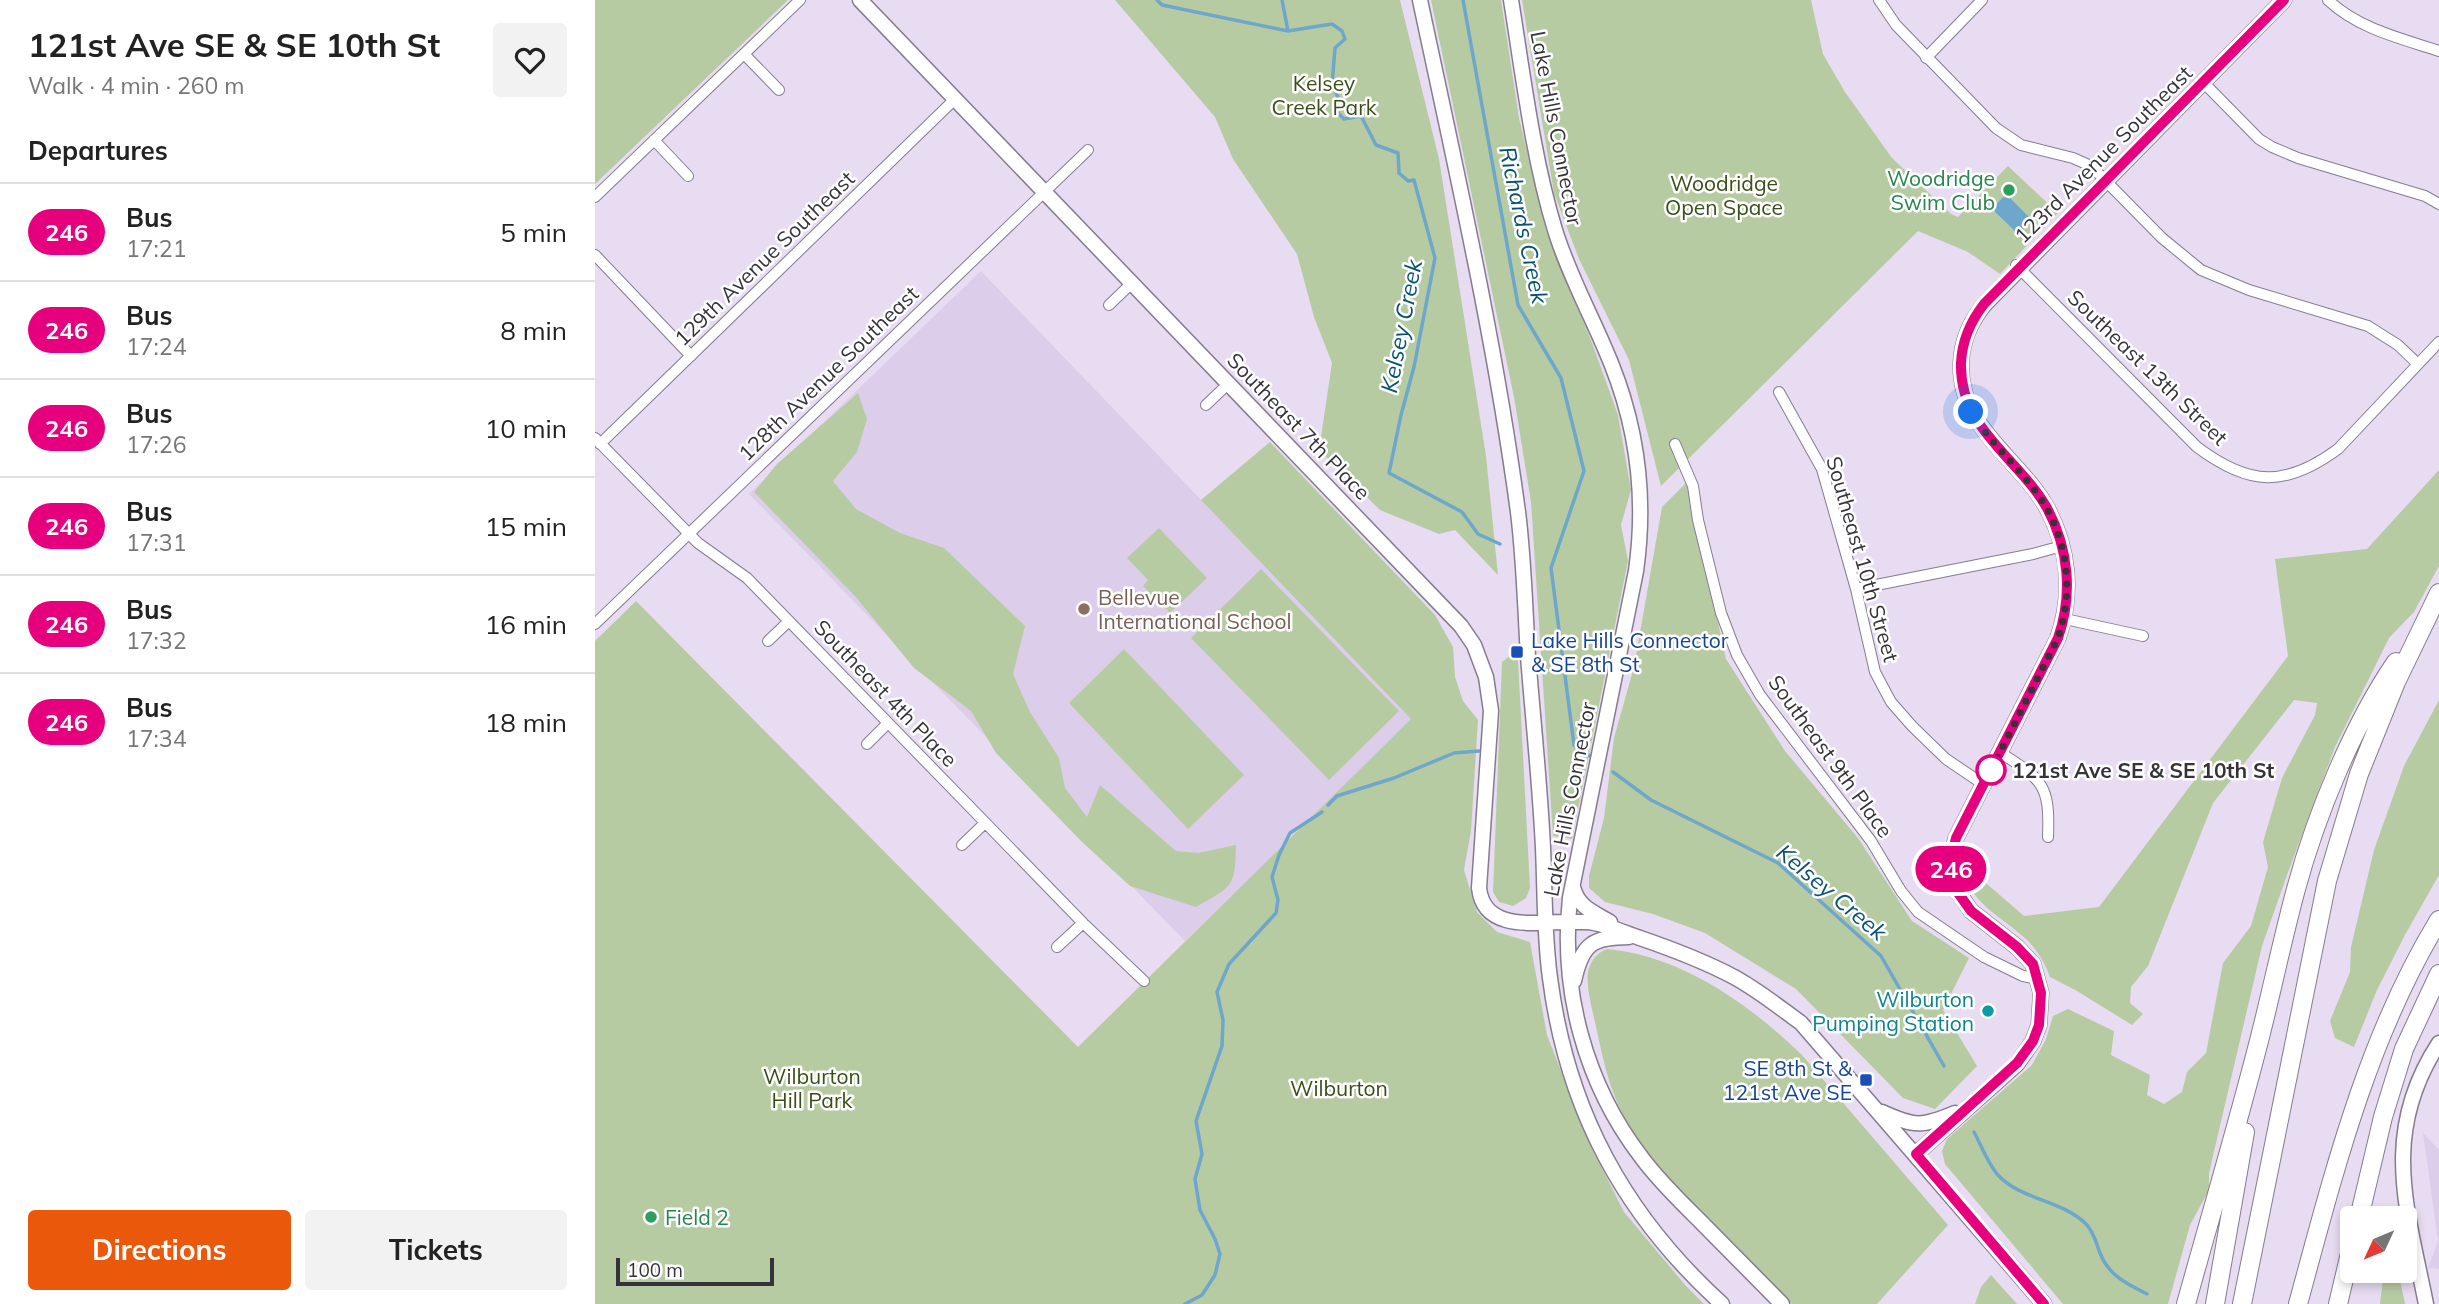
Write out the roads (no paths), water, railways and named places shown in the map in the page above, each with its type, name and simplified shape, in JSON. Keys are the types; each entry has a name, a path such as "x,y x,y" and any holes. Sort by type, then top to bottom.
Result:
{"highway":[{"path":"2186,1304 2261,1032 2297,887 2336,777 2377,689 2438,595"},
{"path":"2242,1304 2330,870 2359,774 2425,618"},
{"path":"2298,1304 2358,1094 2403,984 2439,920"},
{"path":"2362,1206 2390,1091 2404,1049 2439,974"},
{"path":"2215,1304 2261,1032"},
{"path":"2339,1304 2343,1283"}],"main road":[{"name":"Southeast 7th Place","path":"860,0 1461,626 1474,645 1486,677 1491,711 1480,865 1480,897 1487,911 1498,918 1520,923 1567,921 1608,926 1638,938"},
{"name":"Lake Hills Connector","path":"1420,0 1507,429 1525,600 1543,848 1549,976 1558,1027 1571,1077 1588,1124 1618,1181 1656,1236 1684,1268 1722,1304"},
{"name":"Lake Hills Connector","path":"1511,0 1550,214 1563,252 1622,392 1634,442 1641,496 1636,572 1567,921 1567,946 1576,1017 1591,1066 1613,1115 1629,1140 1661,1181 1782,1304"},
{"name":"123rd Avenue Southeast","path":"2062,546 2046,506 1971,412 1961,374 1963,345 1976,314 2018,266 2284,0"},
{"path":"1916,1154 2017,1063 2033,1041 2039,1025 2039,979 2033,964 2026,955 1971,911 1956,890 1952,877 1951,854 1983,784 2050,656 2065,619 2068,595 2062,546"},
{"path":"1573,881 1576,897 1583,907 1638,938 1701,960 1736,978 1801,1023 2044,1304"},
{"path":"1572,993 1580,958 1591,944 1611,937 1638,938"},
{"path":"2426,1304 2405,1204 2403,1143 2413,1096 2425,1066 2439,1043"},
{"path":"1878,1110 1907,1124 1921,1124 1963,1110"}],"street":[{"path":"595,197 800,0"},
{"path":"1879,0 1896,25 1926,58 2008,137 2034,149 2091,166 2162,238 2201,270 2249,290 2368,326 2398,345 2418,364 2439,342"},
{"path":"1926,58 1982,0"},
{"path":"2328,0 2365,26 2439,51"},
{"path":"744,54 779,90"},
{"path":"2203,82 2259,139 2272,147 2298,158 2425,196 2439,204"},
{"name":"129th Avenue Southeast","path":"598,441 691,356 955,99"},
{"path":"654,140 688,177"},
{"name":"128th Avenue Southeast","path":"595,624 1088,150"},
{"path":"595,255 691,356"},
{"name":"Southeast 13th Street","path":"2018,266 2197,447 2231,469 2265,477 2279,477 2295,474 2322,460 2338,449 2418,364"},
{"path":"1109,305 1132,283"},
{"path":"1206,405 1229,383"},
{"name":"Southeast 10th Street","path":"1779,392 1822,469 1856,589 1875,672 1891,702 1930,745 1983,784"},
{"name":"Southeast 4th Place","path":"598,441 689,534 747,578 1083,923 1144,981"},
{"name":"Southeast 9th Place","path":"1675,444 1693,486 1698,520 1721,613 1737,654 1760,695 1871,841 1901,891 1918,912 1984,957 2023,976 2039,979"},
{"path":"1856,589 2062,546"},
{"path":"2065,619 2143,636"},
{"path":"768,641 789,621"},
{"path":"867,744 888,723"},
{"path":"2001,753 2032,773 2043,787 2049,810 2048,838"},
{"path":"962,845 985,822"},
{"path":"1057,947 1083,923"}],"water":[{"path":"2006,194 2032,220 2018,234 1992,209"}],"waterway":[{"path":"1157,0 1162,5 1288,31"},
{"name":"Kelsey Creek","path":"1282,0 1288,31 1332,24 1342,31 1345,39 1335,48 1332,85 1338,97 1338,113 1344,119 1361,116 1376,145 1398,153 1399,173 1408,181 1414,180 1435,258 1414,367 1389,473 1462,512 1478,534 1500,544"},
{"name":"Richards Creek","path":"1463,0 1518,305 1561,378 1584,471 1551,568 1574,745 1590,756"},
{"path":"1328,805 1337,796 1394,778 1454,753 1479,751"},
{"name":"Kelsey Creek","path":"1613,772 1651,800 1778,863 1881,956 1944,1066"},
{"path":"1185,1304 1202,1295 1215,1275 1220,1254 1200,1210 1195,1179 1202,1154 1196,1121 1222,1046 1223,1020 1217,992 1229,964 1276,913 1278,900 1272,877 1290,833 1322,812"},
{"name":"Kelsey Creek","path":"1974,1132 1997,1174 2006,1183 2076,1216 2091,1230 2108,1268 2126,1283 2147,1294"}],"place":[{"name":"Woodridge Swim Club","path":"2009,190"},
{"name":"Bellevue International School","path":"1084,609"},
{"name":"Lake Hills Connector & SE 8th St","path":"1517,652"},
{"name":"121st Ave SE & SE 10th St","path":"1991,770"},
{"name":"Wilburton Pumping Station","path":"1988,1011"},
{"name":"SE 8th St & 121st Ave SE","path":"1866,1080"},
{"name":"Field 2","path":"651,1217"}],"park label":[{"name":"Kelsey Creek Park","path":"1324,95"},
{"name":"Woodridge Open Space","path":"1724,195"},
{"name":"Wilburton Hill Park","path":"812,1088"},
{"name":"Wilburton","path":"1339,1088"}]}
